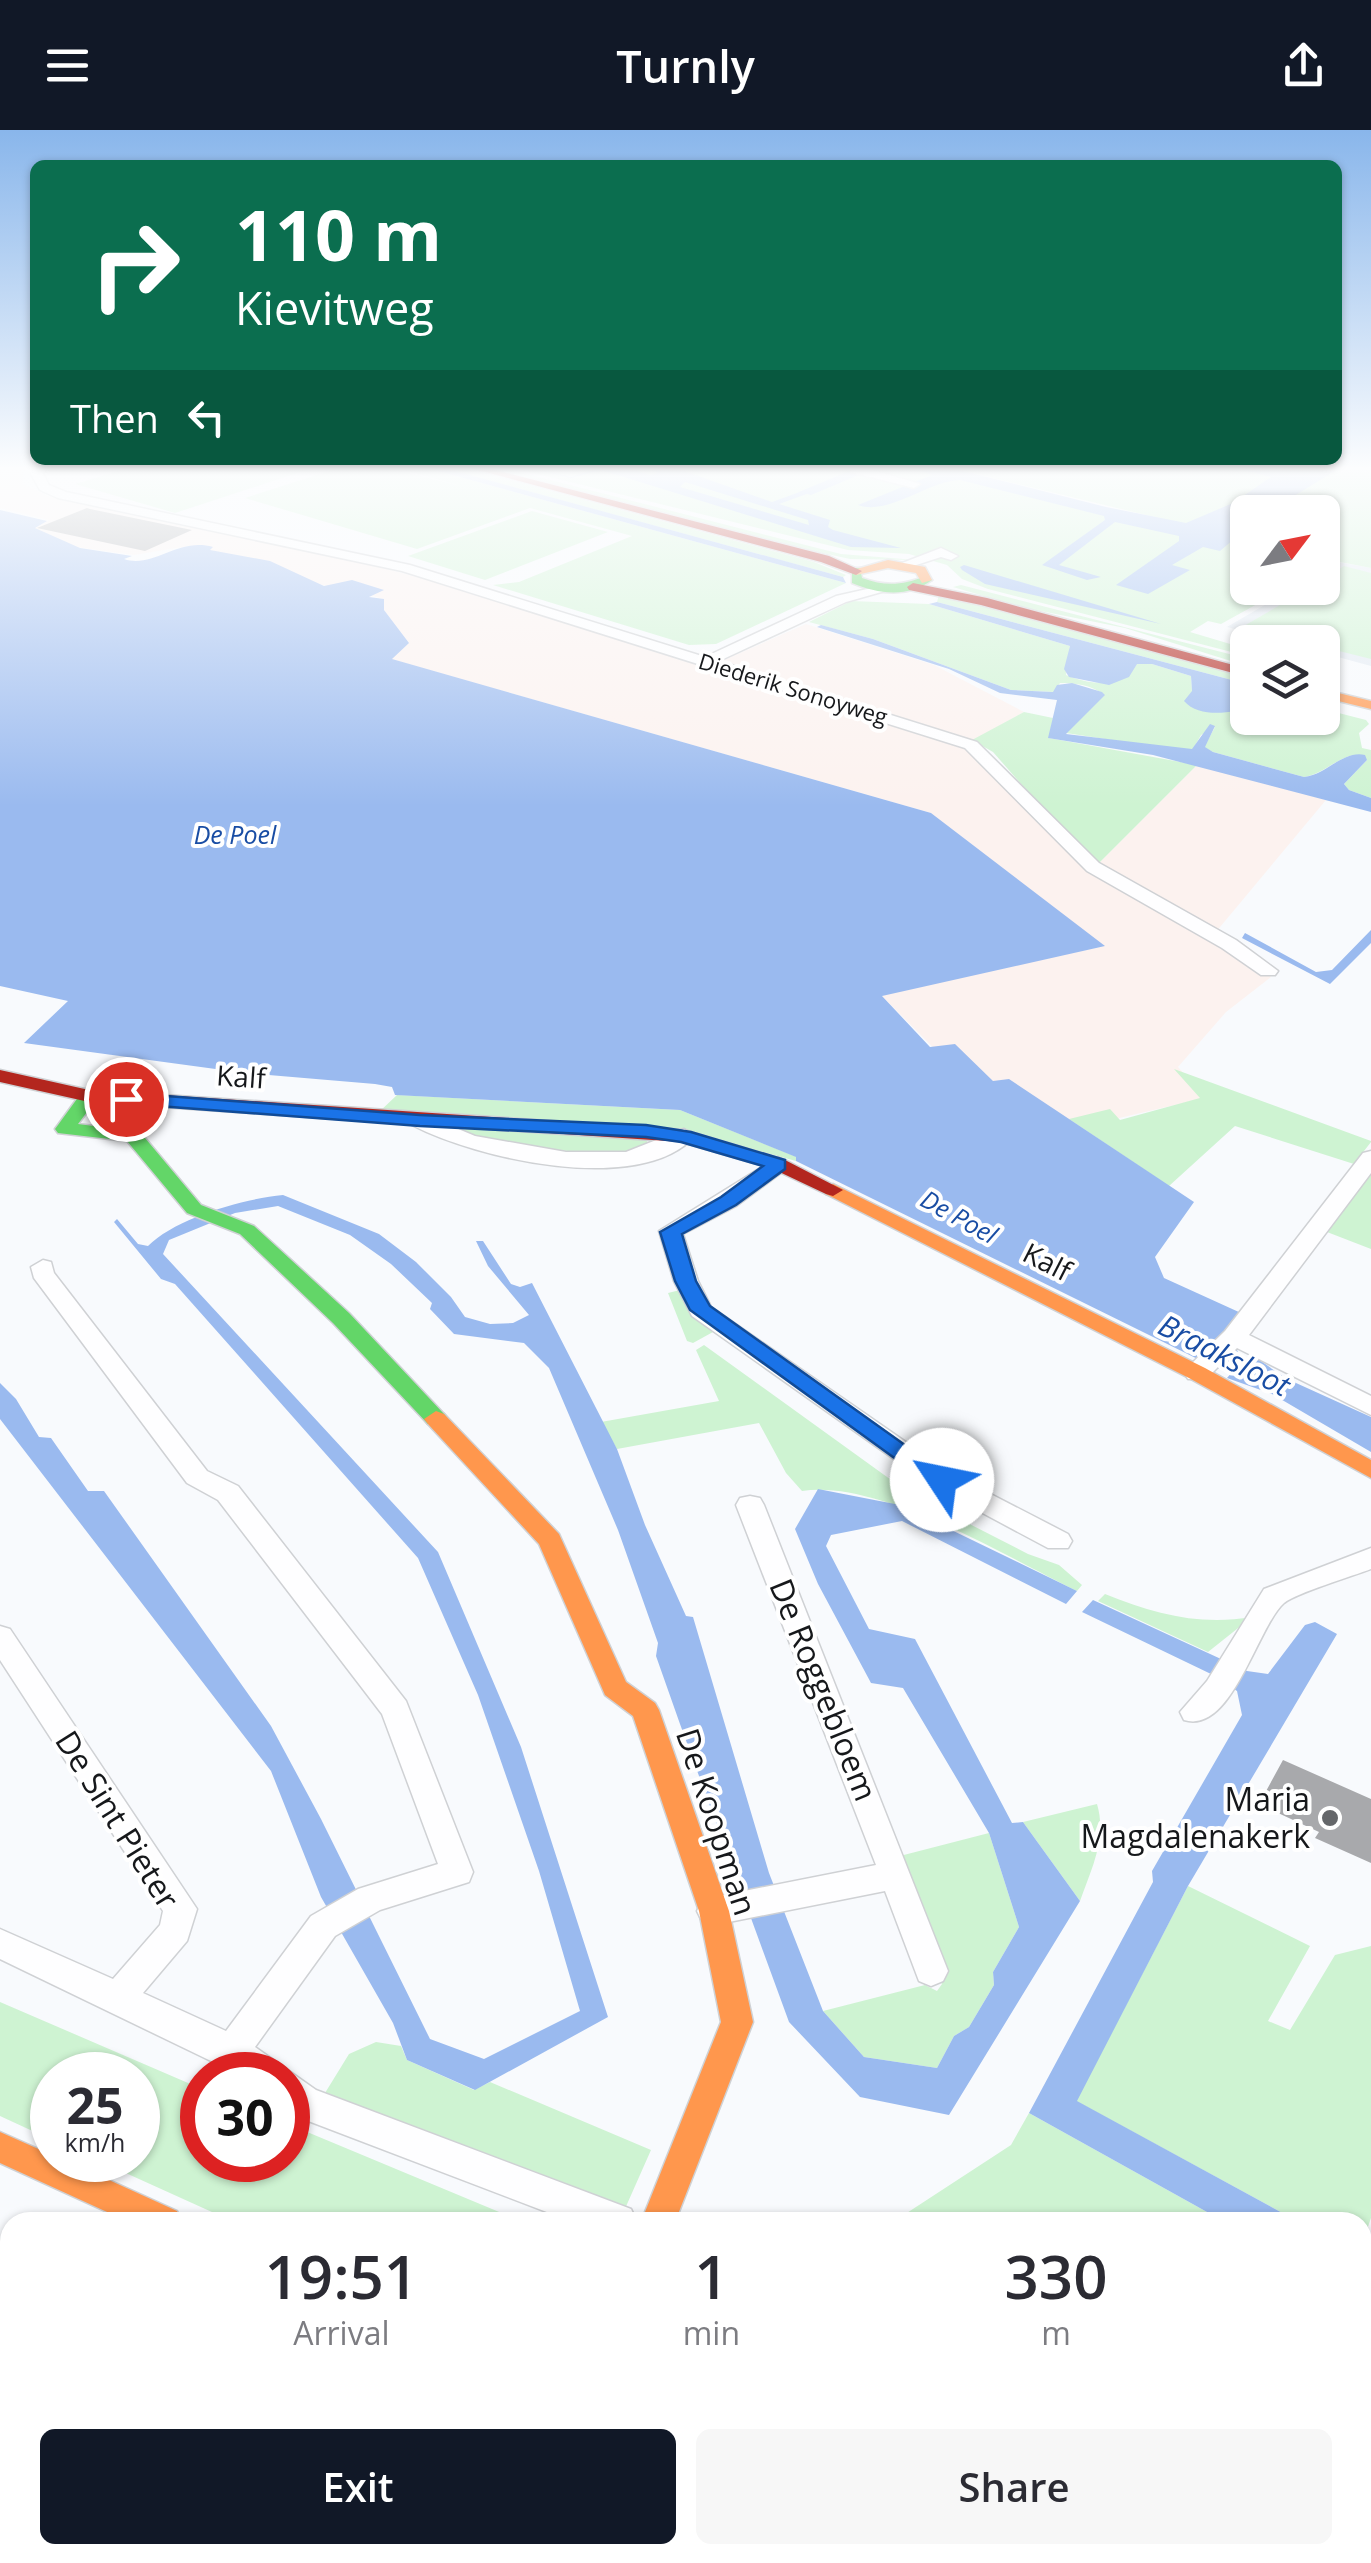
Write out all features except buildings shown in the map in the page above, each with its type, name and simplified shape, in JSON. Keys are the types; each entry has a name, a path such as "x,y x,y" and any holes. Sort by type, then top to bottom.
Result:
{"street":[{"name":"Diederik Sonoyweg","path":"442,580 972,745 1092,867 1268,971"},
{"path":"706,662 841,600 864,580"},
{"path":"919,580 1230,668"},
{"path":"1340,698 1371,706"},
{"name":"Kalf","path":"0,1076 89,1096 420,1120 582,1126 684,1136 778,1164 944,1243 1200,1370 1371,1470"},
{"name":"De Koopman","path":"89,1096 65,1130 133,1136 194,1209 223,1219 341,1318 550,1540 615,1688 645,1710 726,1908 737,2022 662,2212"},
{"name":"Kalf","path":"420,1120 438,1132 498,1149 555,1158 647,1155 684,1136"},
{"path":"1200,1370 1232,1340 1371,1158"},
{"path":"778,1164 728,1201 671,1232 686,1281 702,1310 942,1480 1058,1541"},
{"path":"43,1267 42,1273 69,1310 198,1477 228,1493 395,1709 456,1872 370,1900 323,1926 232,2050"},
{"path":"1232,1340 1369,1406"},
{"name":"De Roggebloem","path":"750,1505 931,1971"},
{"path":"1195,1712 1218,1688 1274,1596 1371,1558"},
{"name":"De Sint Pieter","path":"0,1637 180,1909 176,1932 117,1998"},
{"path":"726,1908 896,1876"},
{"path":"0,1942 235,2052"},
{"path":"310,2105 592,2212"},
{"path":"0,2147 143,2212"}],"shaded area":[{"path":"302,580 427,580 706,668 806,624 934,665 1024,712 965,745 1098,864 1197,765 1326,800 1210,939 1271,977 1226,1012 1178,1067 1205,1098 1025,1140 881,995 1104,946 931,813 391,659 409,643 384,610 383,599"},
{"path":"1340,580 1371,580 1371,666 1340,658 1340,625 1230,625 1265,605 1340,605"}],"green space":[{"path":"833,580 846,583 716,644 689,645 493,585"},
{"path":"963,580 1230,580 1230,605 1255,605 1221,624 1208,621 1190,632 1230,644 1230,652"},
{"path":"1340,580 1371,580 1371,659 1340,651 1340,625 1246,625 1280,605 1340,605"},
{"path":"961,585 1230,654 1230,661 1125,628 1021,607 953,587"},
{"path":"939,595 1230,672 1230,680 937,602"},
{"path":"851,601 929,604 1070,646 1066,675 1087,681 1113,680 1137,663 1191,676 1192,691 1230,696 1230,735 1340,735 1340,713 1366,720 1369,724 1359,733 1362,748 1371,750 1371,798 1349,790 1344,784 1367,760 1361,756 1346,757 1304,777 1204,747 1215,727 1201,735 1193,749 1177,750 1066,733 1104,695 1089,687 1066,683 1060,683 1054,692 1011,690 873,639 809,622"},
{"path":"1024,712 1053,718 1049,738 1197,765 1098,864 993,752 972,740"},
{"path":"1174,1069 1371,1142 1354,1164 1235,1126 1169,1186 1069,1119 1110,1109 1120,1120 1200,1098"},
{"path":"397,1095 680,1110 797,1157 796,1161 744,1147 378,1113"},
{"path":"442,1125 645,1138 648,1143 642,1151 566,1151 491,1139"},
{"path":"1371,1174 1371,1249 1327,1232"},
{"path":"680,1290 693,1316 713,1332 693,1343 687,1341 668,1293"},
{"path":"704,1345 894,1482 908,1472 922,1479 908,1491 913,1495 1028,1554 1059,1565 1082,1585 1077,1591 980,1541 904,1508 833,1490 802,1491 786,1473 759,1423 617,1449 601,1422 719,1401 696,1350"},
{"path":"1105,1594 1196,1619 1252,1617 1208,1652 1098,1601"},
{"path":"1097,1804 1099,1841 1080,1901 1023,1822"},
{"path":"989,1833 1019,1927 993,1972 994,1985 969,2027 954,2036 937,2068 864,2057 823,2011 925,1985 937,1991 942,1984 896,1857"},
{"path":"1188,1886 1310,1946 1268,2021 1290,2030 1335,1955 1371,1946 1371,2212 1281,2212 1076,2101"},
{"path":"0,2002 116,2052 30,2052 30,2130 0,2116"},
{"path":"376,2042 401,2046 407,2060 474,2090 490,2082 651,2150 624,2211 325,2093 349,2054"},
{"path":"160,2071 180,2080 180,2182 310,2182 310,2133 499,2212 212,2212 146,2182 160,2182"},
{"path":"1029,2113 1207,2212 908,2212 1011,2145"}],"water":[{"name":"De Poel","path":"0,580 310,580 324,586 352,580 384,590 369,597 384,599 384,610 409,643 392,659 931,813 1105,946 882,996 930,1047 955,1044 993,1081 1009,1079 1194,1202 1155,1257 1164,1278 1241,1313 1217,1340 1238,1351 1234,1356 1244,1360 1251,1354 1285,1378 1371,1417 1371,1452 1272,1394 1227,1378 1233,1371 1222,1366 1218,1369 796,1161 796,1157 680,1110 395,1095 392,1087 375,1084 245,1073 24,1043 68,1001 0,986"},
{"path":"978,580 1013,580 1161,624"},
{"path":"1124,580 1173,580 1148,594 1116,585"},
{"path":"937,602 1230,680 1230,712 1195,709 1184,701 1192,691 1191,676 1152,664 1137,664 1129,677 1109,685 1069,677 1064,669 1070,646 929,604"},
{"path":"817,627 873,639 1011,690 1053,692 1057,685 1072,683 1102,692 1105,695 1066,734 1192,749 1210,724 1215,726 1205,747 1213,752 1304,777 1349,756 1365,755 1367,760 1344,784 1349,790 1371,798 1371,812 1153,755 1048,738 1057,700 1000,693 949,669"},
{"path":"1371,930 1371,943 1330,984 1242,938 1245,933 1316,972 1332,970"},
{"path":"283,1195 379,1234 416,1262 465,1317 490,1324 513,1323 529,1315 488,1266 476,1241 483,1241 511,1284 520,1287 532,1283 617,1449 645,1525 686,1616 693,1617 769,1873 823,2011 864,2057 937,2068 954,2036 969,2027 994,1985 993,1972 1019,1927 989,1833 903,1688 871,1683 818,1584 795,1529 818,1489 900,1505 1077,1591 1066,1604 902,1521 831,1535 826,1546 869,1629 915,1639 1012,1823 1023,1822 1080,1901 949,2115 860,2097 789,2022 656,1656 658,1643 618,1530 549,1368 524,1343 454,1334 430,1309 432,1303 391,1264 350,1235 278,1206 235,1213 169,1240 163,1254 438,1552 521,1747 608,2017 475,2090 407,2060 393,2023 321,1897 271,1771 0,1419 0,1383 16,1399 39,1437 51,1438 88,1491 104,1491 271,1726 430,2039 484,2059 580,2011 539,1871 478,1695 418,1558 175,1284 161,1279 114,1222 117,1219 138,1244 148,1246 175,1227 211,1212"},
{"path":"1093,1600 1247,1671 1268,1674 1305,1625 1315,1622 1337,1634 1188,1886 1077,2101 1281,2212 1207,2212 1029,2113 1153,1882 1152,1871 1242,1715 1237,1691 1211,1674 1082,1612"}],"traffic: fast":[{"path":"856,580 900,589 926,580"},
{"path":"89,1096 65,1129 133,1136 194,1209 247,1230 341,1318 436,1419"}],"traffic: slow":[{"path":"1340,697 1371,705"},
{"path":"833,1190 1197,1373 1371,1470"},
{"path":"436,1419 550,1540 615,1688 645,1710 714,1911 737,2022 662,2212"},
{"path":"0,2147 143,2212"}],"traffic: jam":[{"path":"913,587 983,601 1230,668"},
{"path":"0,1076 89,1096 684,1136 778,1164 833,1190"}],"place":[{"name":"Maria Magdalenakerk","path":"1330,1818"}],"route":[{"path":"126,1099 646,1131 684,1136 778,1164 753,1186 671,1232 686,1281 702,1310 804,1386 942,1480"}],"water label":[{"name":"Braaksloot","path":"1224,1356"}]}
